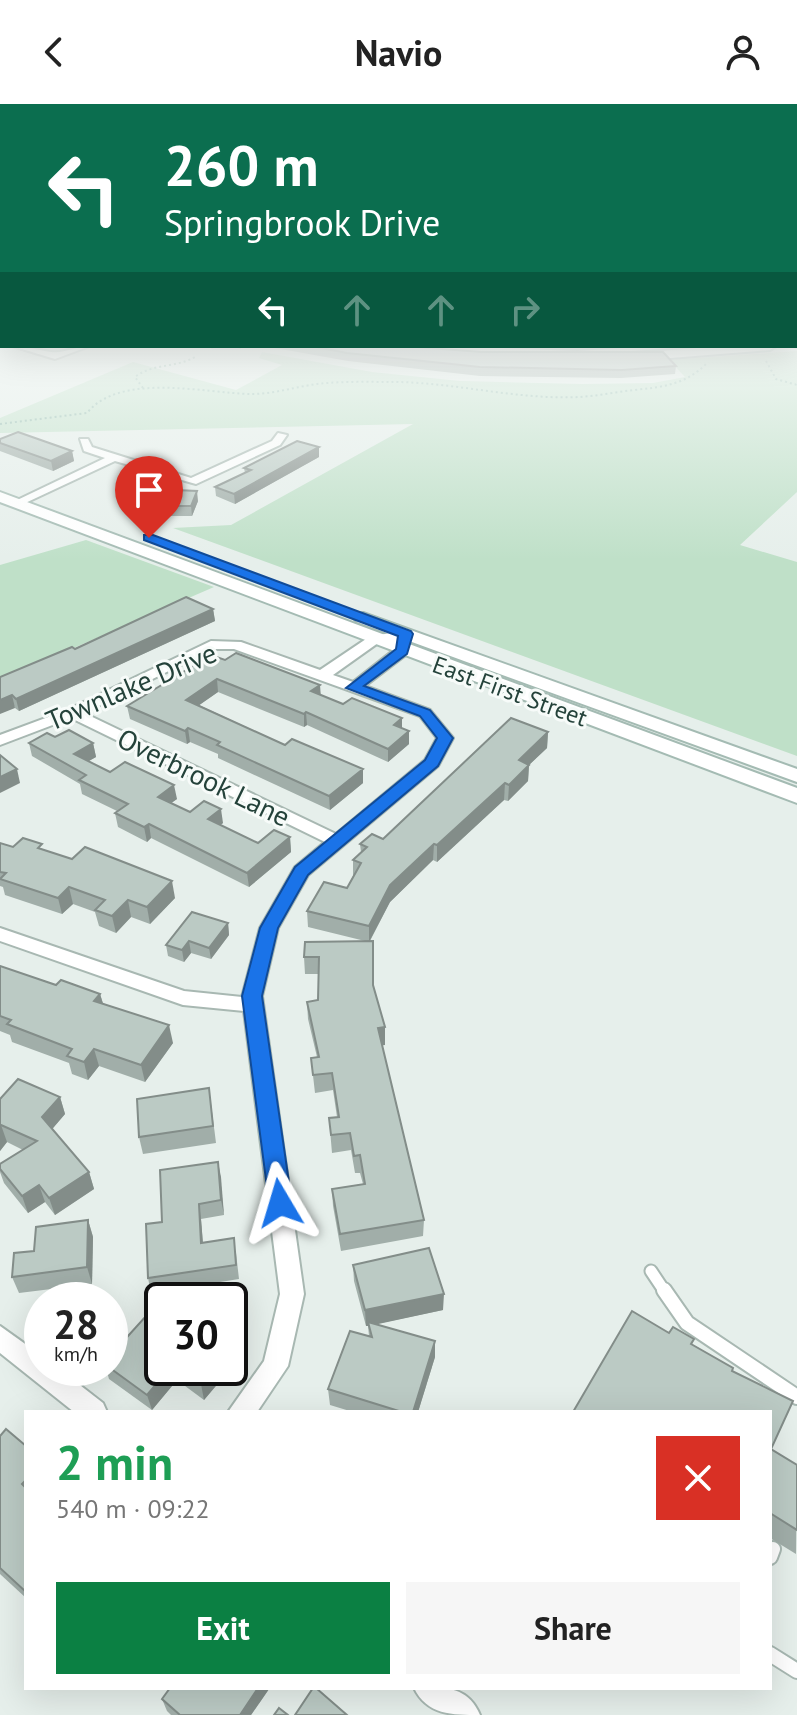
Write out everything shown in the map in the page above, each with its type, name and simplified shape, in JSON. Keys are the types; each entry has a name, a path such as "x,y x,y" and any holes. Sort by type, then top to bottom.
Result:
{"main road":[{"name":"East First Street","path":"0,482 797,796"},
{"name":"East First Street","path":"8,500 374,640 404,642 797,776"}],"street":[{"path":"84,441 88,449 192,482 276,443 282,435"},
{"path":"8,500 35,495 113,458"},
{"path":"323,675 374,640"},
{"path":"354,688 404,642"},
{"name":"Townlake Drive","path":"0,740 72,713 211,645 236,645 425,713 445,738 432,763 337,841"},
{"name":"Overbrook Lane","path":"72,713 337,841"},
{"path":"242,1410 275,1366 292,1294 252,996 269,928 301,871 337,841"},
{"path":"0,934 183,998 253,1005"},
{"path":"0,1338 91,1410"},
{"path":"432,1690 465,1715"}],"lane":[{"path":"651,1271 687,1323 797,1397"},
{"path":"772,1655 797,1671"}],"path":[{"path":"0,424 28,423 87,413 90,409"}],"green space":[{"path":"21,409 797,409 797,492 740,545 797,562 797,756 173,528 231,525 413,424 0,433 0,418"},
{"path":"86,540 214,587 0,680 0,565"}],"building":[{"path":"18,432 72,451 51,461 0,443 0,439"},
{"path":"297,441 319,447 234,494 215,487 251,470 244,468"},
{"path":"176,490 197,491 191,506 169,506"},
{"path":"186,597 213,609 16,699 12,695 0,700 0,677 72,647 75,649"},
{"path":"236,653 320,685 311,691 343,704 352,698 402,718 394,725 409,731 388,749 306,712 304,714 217,679 186,700 285,745 292,739 363,769 329,796 217,745 220,742 127,706 211,655 225,660"},
{"path":"511,718 548,732 519,760 529,765 390,885 369,926 307,911 324,882 347,888 361,863 353,860 367,847 360,844 372,834 383,839"},
{"path":"69,730 93,743 74,754 110,772 125,762 174,785 158,797 190,812 204,801 221,809 208,819 258,843 274,830 290,837 247,873 149,824 144,827 115,813 128,804 79,780 86,775 29,743 47,733 55,737"},
{"path":"0,755 17,769 0,777"},
{"path":"23,838 42,844 38,848 72,859 85,847 172,881 147,907 128,900 112,916 95,910 105,900 69,887 58,898 0,879 6,873 0,872 0,843 13,847"},
{"path":"192,912 228,923 209,948 189,941 182,950 166,945"},
{"path":"373,941 373,985 385,1027 378,1028 424,1220 340,1234 332,1189 365,1184 360,1155 354,1156 350,1133 331,1135 329,1118 339,1117 332,1073 313,1075 311,1058 319,1057 307,1002 318,1000 319,957 304,957 305,942"},
{"path":"0,966 56,985 61,980 100,994 94,1001 169,1025 141,1065 94,1049 84,1062 67,1056 72,1049 7,1024 11,1020 0,1016"},
{"path":"18,1079 60,1097 42,1117 89,1172 49,1198 39,1185 22,1196 0,1169 0,1164 37,1141 0,1126 0,1099"},
{"path":"209,1088 213,1126 139,1137 137,1099"},
{"path":"218,1162 221,1200 199,1204 201,1243 234,1238 236,1265 148,1278 146,1224 162,1222 160,1170"},
{"path":"88,1220 87,1267 12,1277 14,1253 34,1251 36,1227"},
{"path":"429,1248 444,1294 365,1310 353,1265"},
{"path":"632,1311 669,1333 673,1327 694,1339 691,1344 733,1368 732,1371 793,1401 772,1447 772,1410 574,1410"},
{"path":"144,1318 144,1386 155,1386 147,1395 128,1381 128,1336"},
{"path":"368,1322 435,1341 414,1410 396,1410 328,1389 350,1331 372,1337"},
{"path":"6,1429 24,1444 24,1590 0,1568 0,1436"},
{"path":"772,1450 797,1465 797,1530 772,1514"},
{"path":"169,1690 257,1690 240,1715 180,1715 162,1699"},
{"path":"312,1690 318,1690 347,1715 295,1715"},
{"path":"279,1708 288,1715 274,1715"}],"route":[{"path":"149,538 406,634 402,651 354,688 425,713 445,738 432,763 301,871 269,928 252,996 280,1203"}]}
